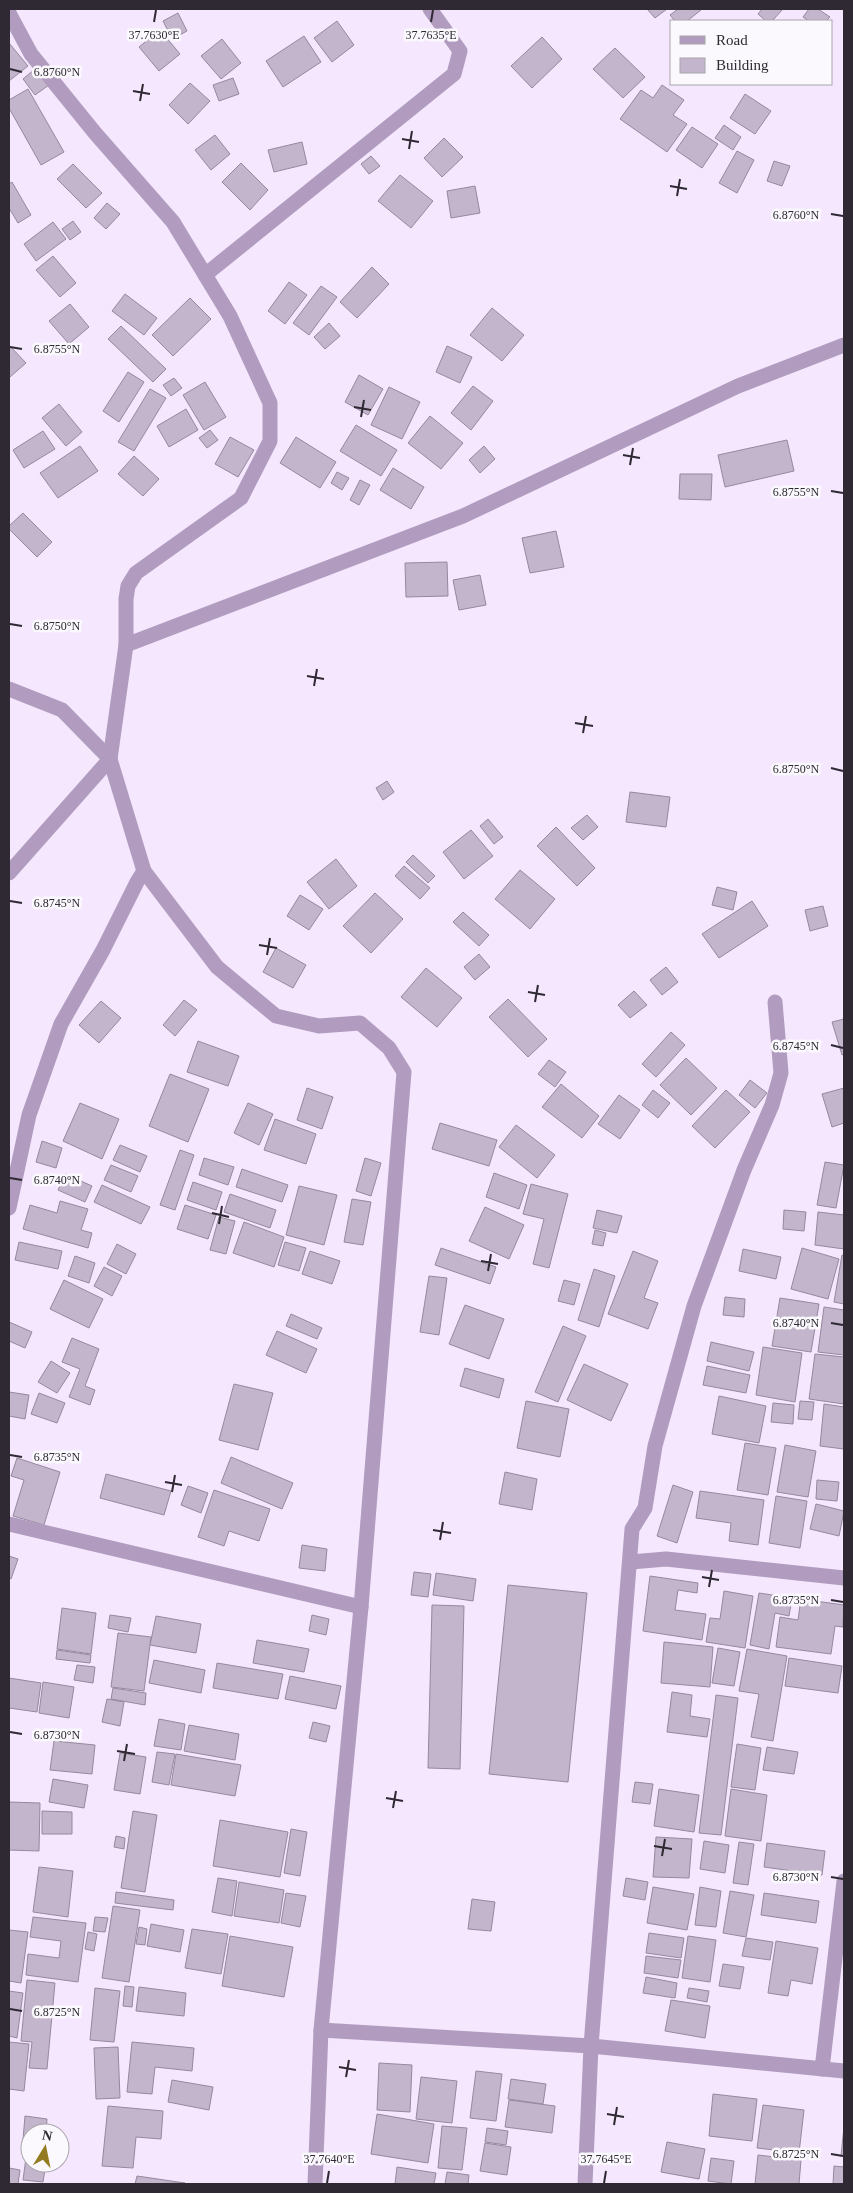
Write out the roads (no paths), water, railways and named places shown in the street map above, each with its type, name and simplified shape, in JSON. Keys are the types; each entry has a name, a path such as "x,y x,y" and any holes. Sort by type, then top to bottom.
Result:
{"street":[{"path":"205,275 454,74 460,51 430,9"},
{"path":"9,13 31,54 95,133 172,222 230,316 270,403 270,441 241,498 189,533 136,573 128,586 126,599 126,645 110,759 144,871 217,967 276,1016 319,1026 360,1024 388,1048 404,1072 362,1607 321,2030 315,2184"},
{"path":"126,645 463,516 738,386 844,345"},
{"path":"9,689 62,710 110,759"},
{"path":"9,873 110,759"},
{"path":"9,1208 29,1115 61,1024 103,950 136,882 144,871"},
{"path":"585,2184 591,2046 631,1562 632,1529 645,1508 655,1446 694,1306 744,1170 772,1105 781,1073 774,1002"},
{"path":"9,1524 362,1607"},
{"path":"631,1562 666,1559 844,1578"},
{"path":"822,2069 844,1881"},
{"path":"321,2030 591,2046 844,2071"}]}
